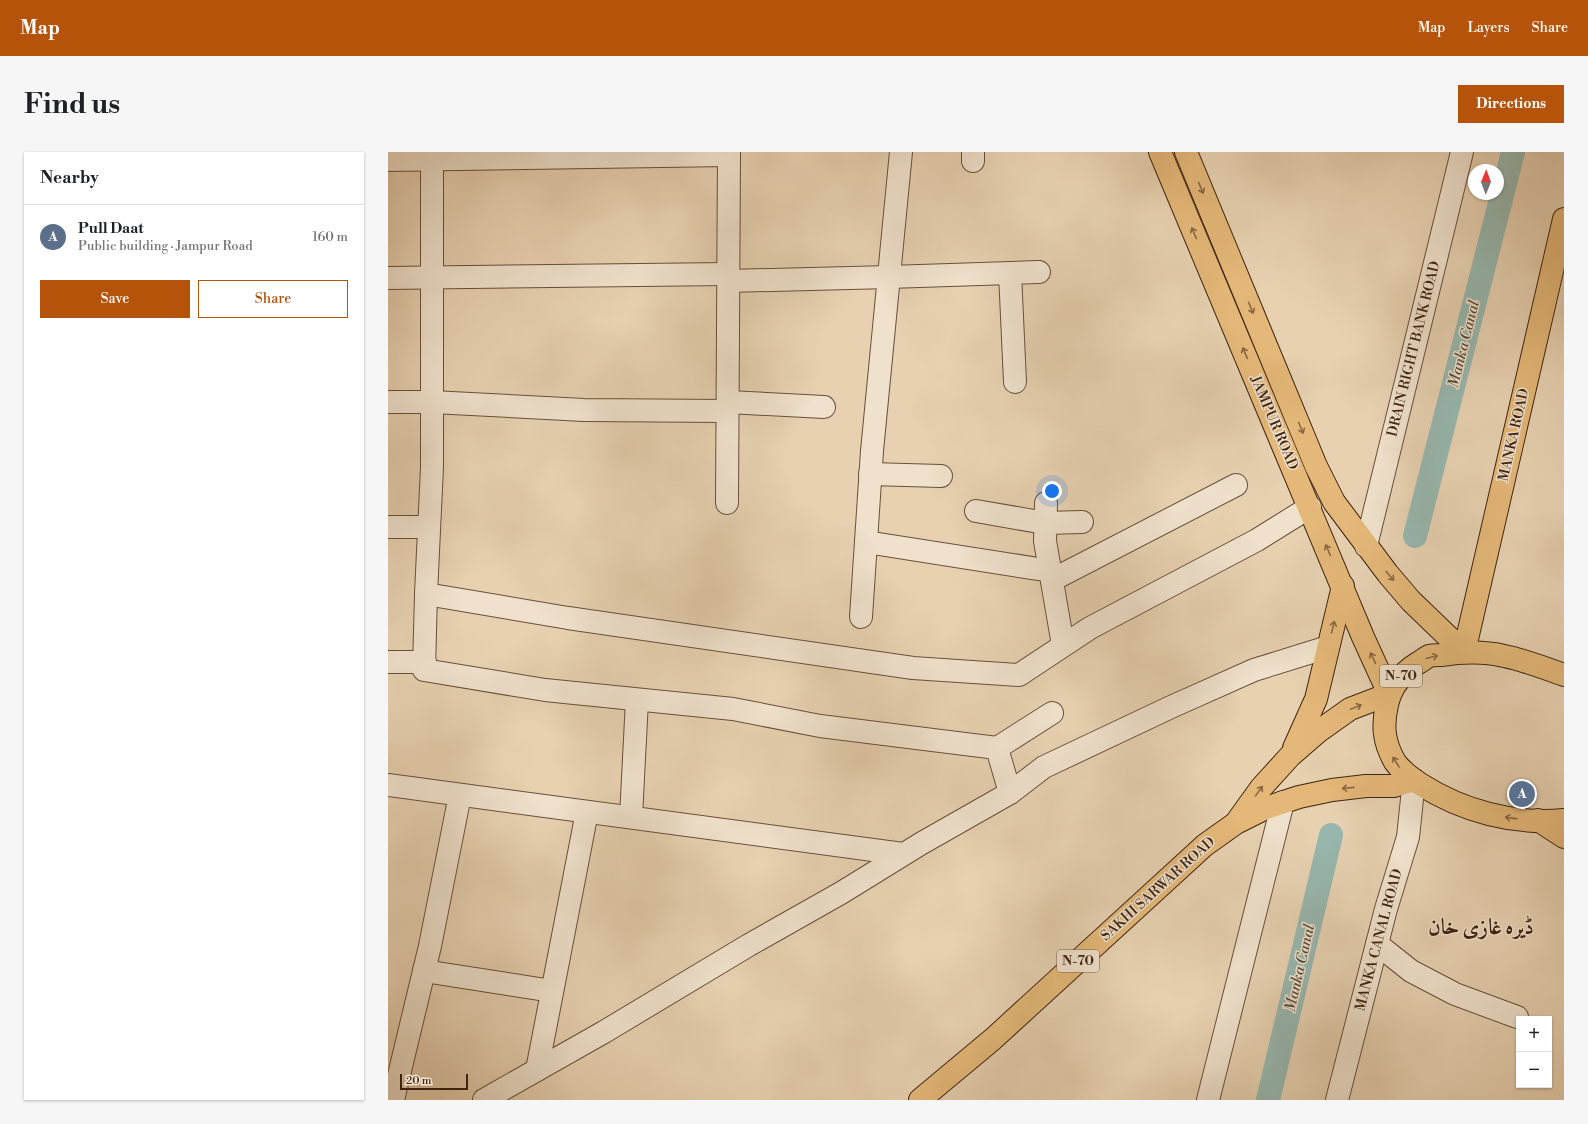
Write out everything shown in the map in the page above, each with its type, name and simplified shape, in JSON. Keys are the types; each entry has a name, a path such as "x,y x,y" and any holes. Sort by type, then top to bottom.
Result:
{"main road":[{"name":"JAMPUR ROAD","path":"1160,152 1310,507 1363,637 1389,694"},
{"name":"JAMPUR ROAD","path":"1186,152 1316,466 1334,502 1366,546 1412,601 1464,652"},
{"name":"MANKA ROAD","path":"1464,652 1564,219"},
{"path":"1290,756 1306,724 1316,699 1343,586"},
{"name":"N-70","path":"1564,675 1543,667 1503,656 1464,652 1429,656 1407,669 1396,683 1389,694 1383,721 1387,744 1396,763 1406,775 1438,795 1462,806 1484,813 1514,818 1564,820"},
{"name":"SAKHI SARWAR ROAD","path":"1236,823 1261,788 1290,756 1319,731 1350,709 1389,694"},
{"name":"SAKHI SARWAR ROAD","path":"920,1100 993,1039 1205,844 1236,823 1266,808 1299,797 1332,790 1366,786 1394,786 1414,780"},
{"path":"1538,820 1564,837"}],"street":[{"path":"861,617 870,474 901,152"},
{"name":"DRAIN RIGHT BANK ROAD","path":"1366,546 1462,152"},
{"path":"388,160 432,156 729,154 727,503"},
{"path":"432,156 432,467 424,670 545,690 733,709 820,726 997,748 1052,713"},
{"path":"388,278 889,277 1039,272"},
{"path":"1010,273 1015,382"},
{"path":"388,402 432,402 584,410 824,407"},
{"path":"870,474 941,476"},
{"path":"866,542 1051,576 1236,485"},
{"path":"426,594 575,619 913,668 1019,675 1090,628 1257,540 1310,507"},
{"path":"976,511 1046,513 1082,522"},
{"path":"1046,513 1045,541 1063,645"},
{"path":"388,527 429,527"},
{"path":"484,1100 604,1032 749,945 841,893 903,854 1010,793 1044,768 1171,707 1254,670 1328,647"},
{"path":"388,662 425,662"},
{"path":"631,817 637,700"},
{"path":"997,748 1010,793"},
{"name":"MANKA CANAL ROAD","path":"1337,1100 1386,909 1408,837 1414,780"},
{"path":"388,785 903,854"},
{"path":"393,1100 424,971 460,795"},
{"path":"1208,1100 1283,802"},
{"path":"537,1070 587,812"},
{"path":"1377,944 1411,971 1455,994 1516,1017"},
{"path":"424,971 552,991"}],"waterway":[{"name":"Manka Canal","path":"1415,536 1513,152"},
{"name":"Manka Canal","path":"1268,1100 1331,835"}],"place":[{"name":"Pull Daat","path":"1522,794"}],"district":[{"name":"ڈیرہ غازی خان","path":"1481,927"}]}
